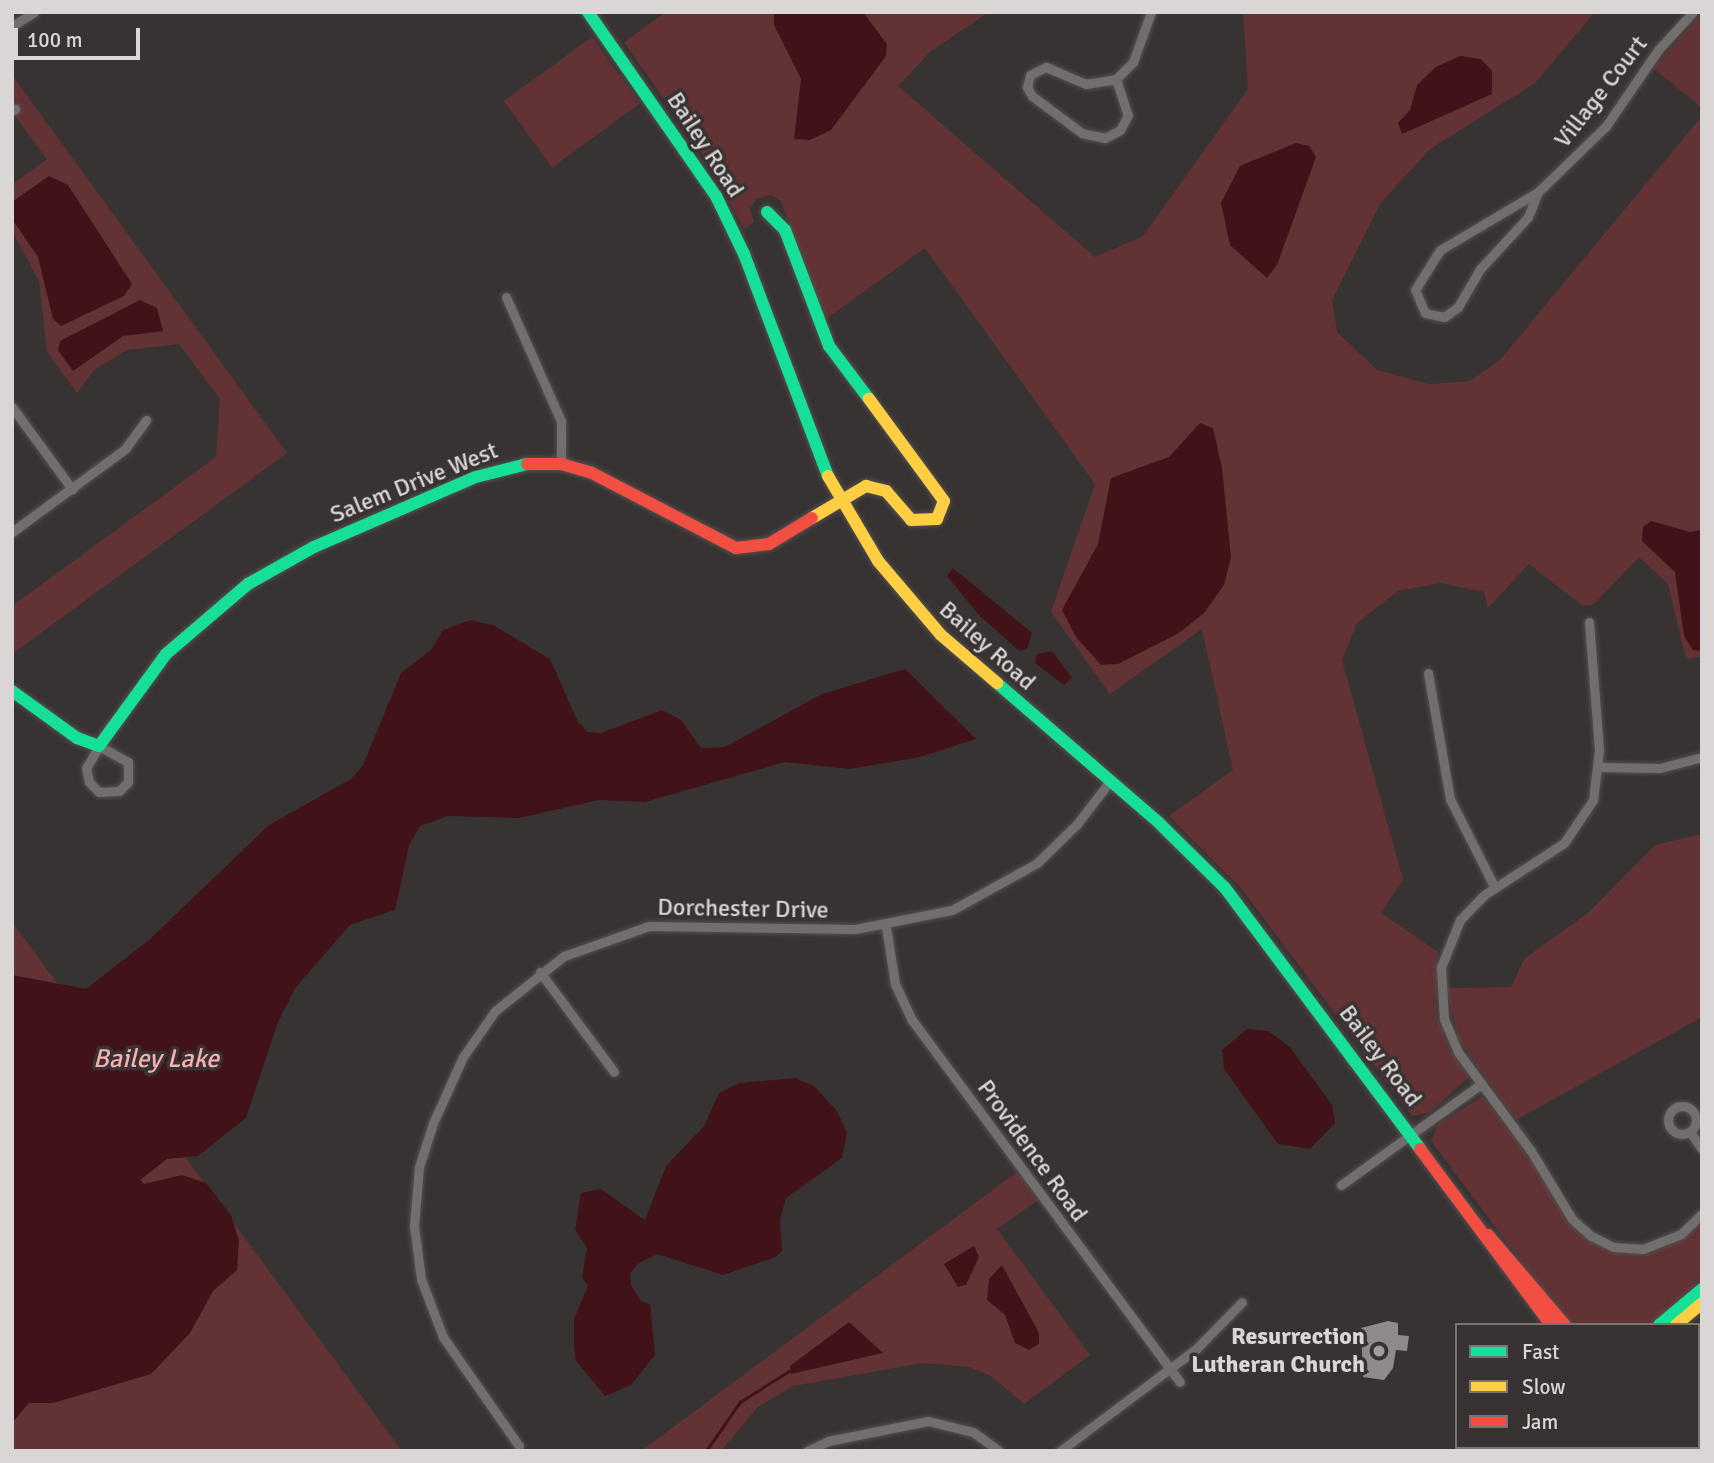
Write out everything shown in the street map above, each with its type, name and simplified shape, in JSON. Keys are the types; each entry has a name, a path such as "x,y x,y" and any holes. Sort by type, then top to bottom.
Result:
{"main road":[{"name":"Bailey Road","path":"588,12 719,203 839,498 878,561 925,619 1110,781 1225,888 1480,1227 1563,1323"},
{"name":"Bailey Road","path":"767,212 786,234 826,341 942,498 942,515"},
{"name":"Salem Drive West","path":"99,746 166,654 218,605 269,570 491,471 520,464 561,464 592,473 736,548 769,544 858,488 877,486 911,520 928,522 942,515"},
{"path":"12,691 77,738 99,746"},
{"name":"Bailey Road","path":"1480,1227 1495,1256 1549,1323"},
{"path":"1662,1323 1702,1289"},
{"path":"1678,1323 1702,1303"}],"street":[{"path":"12,26 34,12"},
{"path":"1116,79 1128,115 1120,130 1105,138 1082,133 1032,96 1027,87 1030,75 1046,66 1086,84 1116,79 1133,62 1151,12"},
{"name":"Village Court","path":"1538,192 1528,217 1480,269 1458,307 1444,317 1425,313 1415,290 1440,250 1538,192 1605,126 1658,50 1693,12"},
{"path":"506,297 557,410 561,464"},
{"path":"12,407 72,489"},
{"path":"12,533 125,449 146,420"},
{"path":"1589,622 1599,767 1593,800 1576,831 1495,888 1457,926 1440,974 1450,1038 1572,1219 1591,1236 1614,1247 1643,1249 1670,1240 1702,1214"},
{"path":"1428,673 1450,799 1495,888"},
{"name":"Salem Drive West","path":"99,746 119,752 130,769 128,782 112,793 93,788 86,775 99,746"},
{"path":"1599,767 1660,768 1702,757"},
{"name":"Dorchester Drive","path":"519,1446 443,1337 421,1279 414,1226 423,1152 455,1073 495,1012 540,972 588,944 656,925 886,927 952,910 1013,879 1062,840 1110,781"},
{"name":"Providence Road","path":"886,927 895,984 912,1020 1180,1382"},
{"path":"540,972 614,1072"},
{"path":"1341,1185 1481,1084"},
{"path":"1690,1132 1702,1149"},
{"path":"1059,1451 1170,1368 1242,1302"},
{"path":"807,1451 828,1441 928,1421 962,1428 999,1451"}],"shaded area":[{"path":"666,12 989,12 931,51 898,86 1095,257 1143,236 1248,89 1243,12 1595,12 1535,83 1430,149 1380,204 1332,300 1337,332 1377,370 1429,384 1470,381 1500,360 1702,116 1702,656 1686,659 1668,584 1639,557 1593,605 1583,606 1529,564 1488,608 1484,592 1441,583 1398,591 1357,623 1342,660 1403,880 1381,913 1438,952 1436,1014 1449,1047 1469,1077 1430,1112 1412,1116 1240,887 1169,816 1233,770 1202,629 1110,694 1051,612 1095,484 925,248 823,321 781,201 771,195 757,198 750,208 754,222 744,229 707,161 624,42"},
{"path":"1702,13 1702,108 1653,68"},
{"path":"592,37 640,103 552,167 504,101"},
{"path":"12,75 287,453 12,654 12,606 216,457 220,399 179,344 127,350 94,370 77,393 47,352 39,281 12,231 12,185 47,159 12,112"},
{"path":"1702,834 1702,1017 1516,1120 1459,1040 1446,988 1511,987 1524,959 1588,913 1655,845"},
{"path":"12,922 185,1157 402,1451 12,1451"},
{"path":"1483,1096 1531,1159 1568,1221 1591,1243 1619,1253 1645,1254 1679,1241 1702,1221 1702,1280 1652,1323 1568,1323 1431,1141 1438,1124"},
{"path":"1017,1172 1038,1200 997,1229 1090,1355 1024,1404 991,1376 970,1367 923,1363 793,1386 758,1407 721,1451 641,1451"}],"water":[{"path":"774,12 863,12 887,44 886,56 831,130 810,140 794,139 801,79 774,25"},
{"path":"1460,56 1481,59 1492,71 1492,94 1402,134 1398,123 1410,110 1417,85 1436,67"},
{"path":"1296,143 1309,146 1316,157 1277,265 1267,278 1230,245 1221,203 1240,166"},
{"path":"49,176 68,185 132,284 124,296 61,326 53,319 38,257 12,219 12,202"},
{"path":"140,300 157,308 163,331 123,336 73,371 58,350 60,341"},
{"path":"1200,423 1213,428 1222,468 1231,557 1224,585 1204,613 1179,633 1118,664 1101,665 1076,637 1062,610 1098,544 1111,478 1169,457"},
{"path":"1651,521 1690,532 1702,530 1702,651 1693,650 1684,636 1675,572 1642,541 1643,527"},
{"path":"953,568 1032,633 1027,649 1019,651 978,614 947,576"},
{"name":"Bailey Lake","path":"470,620 493,625 550,659 578,722 588,732 601,733 662,710 681,720 701,748 725,747 822,694 905,669 976,739 920,757 850,769 785,762 645,802 599,800 519,818 448,816 420,826 409,846 395,910 350,925 296,987 278,1022 246,1118 198,1156 167,1159 140,1180 144,1184 182,1175 206,1183 231,1215 239,1241 237,1270 213,1291 190,1333 151,1374 53,1403 29,1403 12,1423 12,975 86,989 150,939 269,825 351,779 363,765 401,673 431,650 443,630"},
{"path":"1052,651 1072,678 1064,685 1035,663 1037,654"},
{"path":"1247,1029 1268,1031 1290,1047 1332,1105 1335,1123 1310,1149 1278,1144 1224,1069 1222,1050"},
{"path":"795,1078 814,1086 837,1111 847,1133 842,1158 786,1198 780,1220 782,1251 776,1257 723,1275 657,1254 639,1263 630,1273 631,1285 641,1301 650,1304 655,1355 631,1385 605,1396 576,1361 574,1347 574,1319 588,1286 582,1277 587,1248 575,1230 581,1193 601,1189 645,1220 666,1166 704,1126 719,1093 739,1083"},
{"path":"974,1246 979,1257 966,1285 958,1287 944,1264"},
{"path":"1002,1265 1039,1333 1039,1344 1029,1350 1015,1343 1005,1315 987,1300 989,1279"},
{"path":"849,1322 883,1353 791,1374 790,1366"}],"building":[{"name":"Resurrection Lutheran Church","path":"1388,1321 1398,1323 1398,1335 1409,1336 1407,1351 1396,1350 1393,1368 1384,1380 1363,1377 1361,1328"}],"waterway":[{"path":"706,1451 740,1402 789,1371"}],"traffic: fast":[{"path":"588,12 716,196 744,254 828,476"},
{"path":"767,212 785,230 829,346 869,399"},
{"path":"12,691 77,738 99,746 166,654 248,584 314,547 476,477 527,464"},
{"path":"997,683 1159,823 1225,888 1420,1149"},
{"path":"1661,1323 1702,1289"}],"traffic: slow":[{"path":"812,518 866,486 886,491 911,520 937,519 944,501 869,399"},
{"path":"828,476 878,561 941,635 997,683"},
{"path":"1678,1323 1702,1303"}],"traffic: jam":[{"path":"527,464 561,464 592,473 736,548 769,544 812,518"},
{"path":"1420,1149 1550,1323"},
{"path":"1488,1235 1563,1323"}],"place":[{"name":"Resurrection Lutheran Church","path":"1379,1351"}]}
